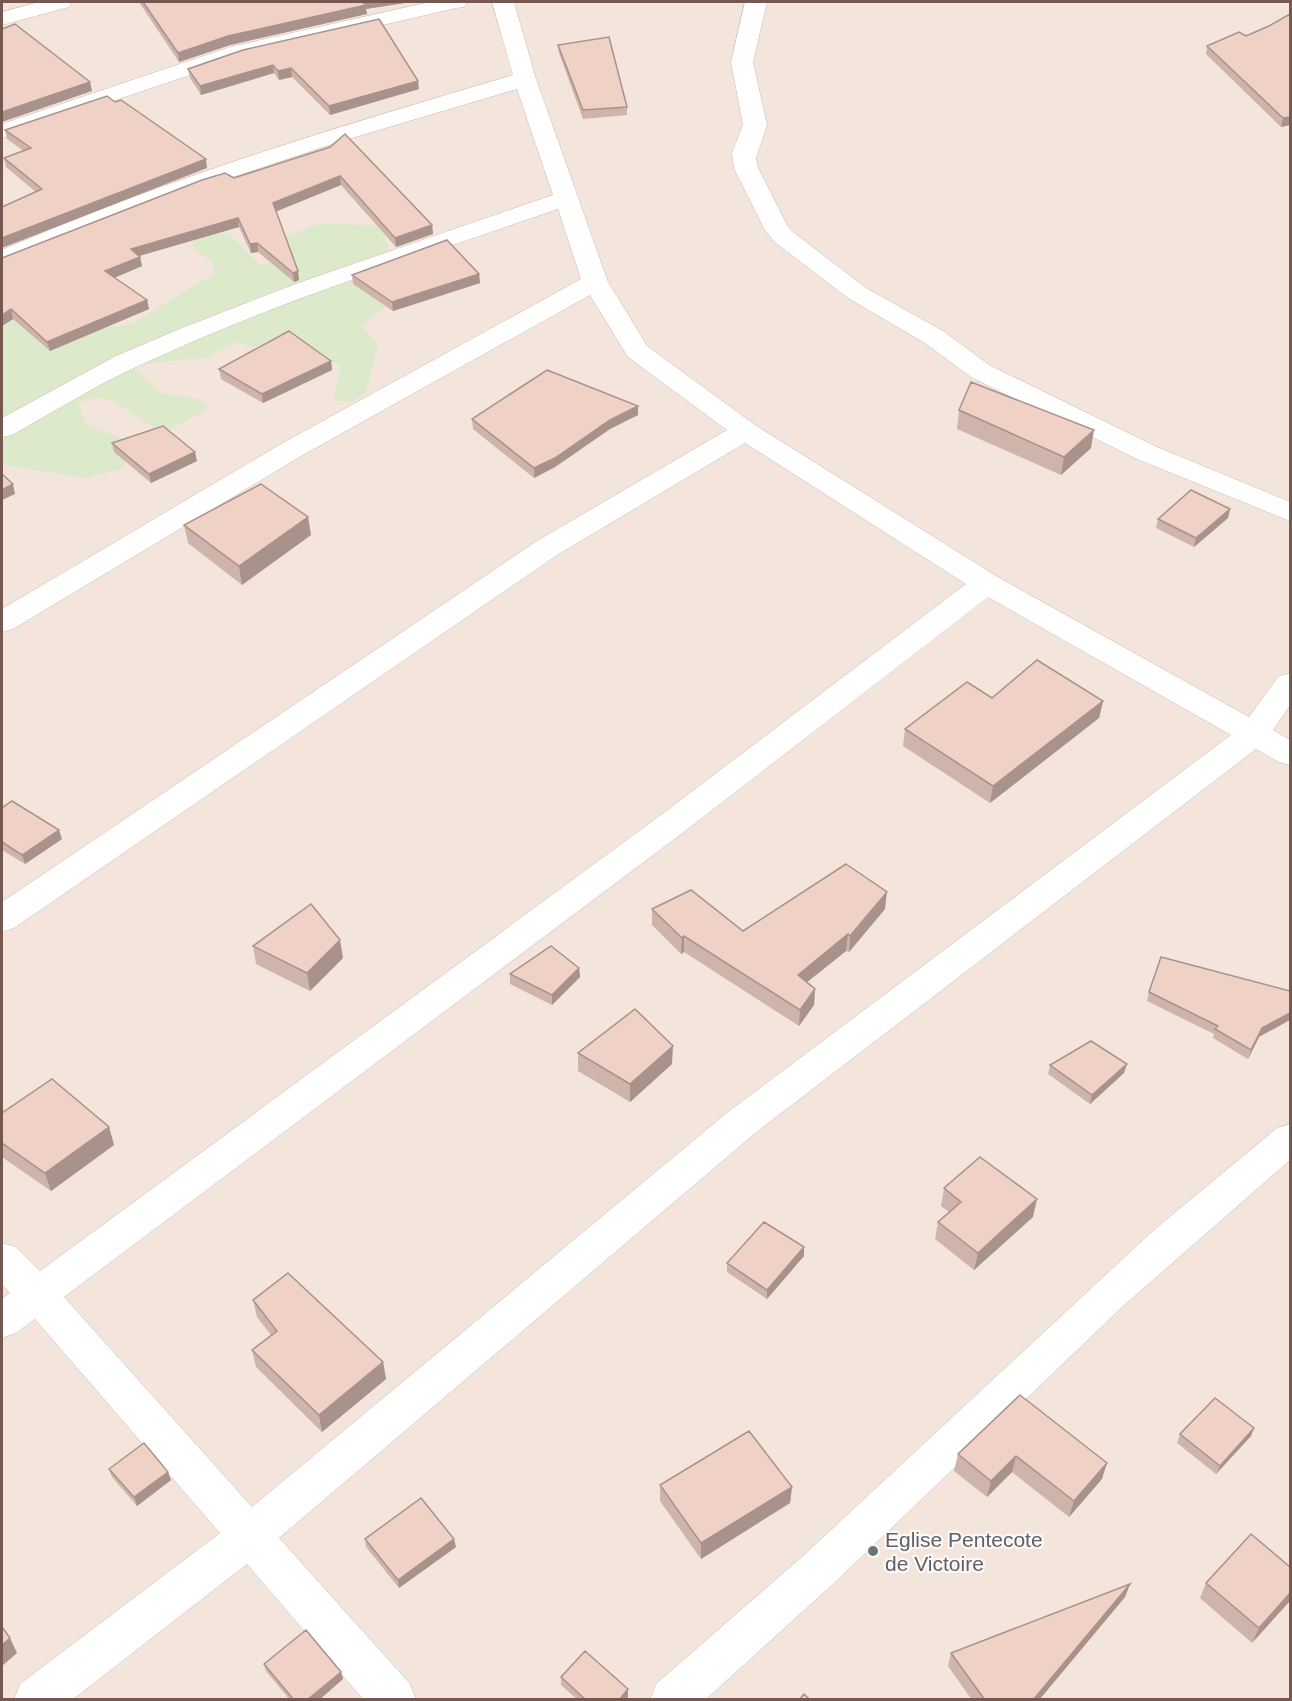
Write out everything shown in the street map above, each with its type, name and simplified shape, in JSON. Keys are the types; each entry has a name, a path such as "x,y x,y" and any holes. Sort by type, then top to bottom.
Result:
{"street":[{"path":"2,19 61,2"},
{"path":"2,131 238,52 456,2"},
{"path":"503,2 525,79 595,282 637,351 745,431 986,583 1290,754"},
{"path":"756,2 742,62 755,125 755,130 744,151 744,158 772,222 784,238 857,293 934,337 980,371 1147,453 1290,512"},
{"path":"2,259 180,188 298,147 525,79"},
{"path":"2,429 125,362 186,336 307,288 566,198"},
{"path":"2,622 291,450 595,282"},
{"path":"2,919 224,771 547,548 745,431"},
{"path":"2,1322 673,823 986,583"},
{"path":"36,1700 249,1536 519,1312 741,1123 1254,734 1290,683"},
{"path":"672,1700 818,1570 1058,1342 1248,1173 1290,1139"},
{"path":"2,1259 37,1294 394,1700"}],"shaded area":[{"path":"2,2 1290,2 1290,1699 2,1699"}],"green space":[{"path":"322,223 383,226 392,268 415,283 361,326 378,344 366,392 352,402 333,401 341,366 288,339 252,347 235,342 205,358 131,365 160,393 199,399 209,408 163,434 114,401 97,397 78,403 86,424 135,444 122,469 85,478 4,465 2,460 2,322 26,310 101,309 115,327 133,323 215,273 210,259 199,255 191,243 203,234 229,234 261,266 289,255 283,237"}],"building":[{"path":"143,2 362,2 366,5 228,36 178,53"},
{"path":"1290,14 1290,117 1283,118 1207,46 1239,32 1246,36"},
{"path":"379,19 418,81 329,106 291,68 278,71 273,65 200,86 188,69 243,50"},
{"path":"15,24 90,82 2,112 2,29"},
{"path":"609,37 627,107 583,110 558,45"},
{"path":"107,96 115,102 121,100 206,159 2,238 2,207 42,189 4,158 31,148 5,130"},
{"path":"345,134 432,225 395,238 340,176 273,203 298,271 293,273 257,243 250,244 238,218 131,249 140,257 105,271 147,300 47,342 11,309 2,315 2,258 202,180 225,173 234,178 330,147"},
{"path":"447,240 479,274 392,302 352,275"},
{"path":"289,331 331,361 262,394 219,369"},
{"path":"547,370 638,406 610,420 555,458 534,468 472,419"},
{"path":"971,382 1094,430 1064,457 959,410"},
{"path":"163,426 195,452 149,474 112,443"},
{"path":"2,474 13,484 2,490"},
{"path":"261,484 308,517 239,566 184,525"},
{"path":"1191,490 1230,509 1196,538 1158,519"},
{"path":"1037,660 1103,701 993,786 905,729 967,682 992,698"},
{"path":"12,801 59,830 22,855 2,842 2,808"},
{"path":"846,864 887,892 850,936 848,934 798,975 815,989 800,1010 684,936 682,938 652,909 691,890 743,931"},
{"path":"311,904 340,940 307,973 253,946"},
{"path":"551,946 579,968 552,995 510,974"},
{"path":"1161,957 1290,991 1290,1013 1262,1028 1251,1050 1215,1029 1218,1026 1149,992"},
{"path":"635,1009 673,1046 630,1084 578,1053"},
{"path":"1091,1041 1127,1064 1092,1095 1050,1065"},
{"path":"52,1079 109,1127 45,1173 2,1143 2,1113"},
{"path":"980,1157 1037,1199 978,1253 938,1222 961,1202 944,1188"},
{"path":"764,1222 804,1247 767,1290 727,1263"},
{"path":"288,1273 383,1362 319,1415 252,1350 277,1331 253,1300"},
{"path":"1020,1395 1107,1463 1074,1501 1016,1456 991,1481 958,1454"},
{"path":"1215,1398 1254,1428 1220,1466 1180,1434"},
{"path":"749,1431 792,1487 701,1543 660,1485"},
{"path":"144,1443 168,1472 134,1497 109,1469"},
{"path":"421,1498 454,1539 398,1580 365,1539"},
{"path":"1251,1534 1290,1567 1290,1593 1259,1628 1206,1583"},
{"path":"1130,1584 1033,1700 985,1700 951,1653"},
{"path":"2,1627 10,1638 2,1645"},
{"path":"306,1630 341,1672 307,1700 294,1700 264,1664"},
{"path":"585,1651 628,1689 619,1700 586,1700 561,1677"},
{"path":"804,1694 810,1700 799,1700"}],"place":[{"name":"Eglise Pentecote de Victoire","path":"873,1551"}]}
